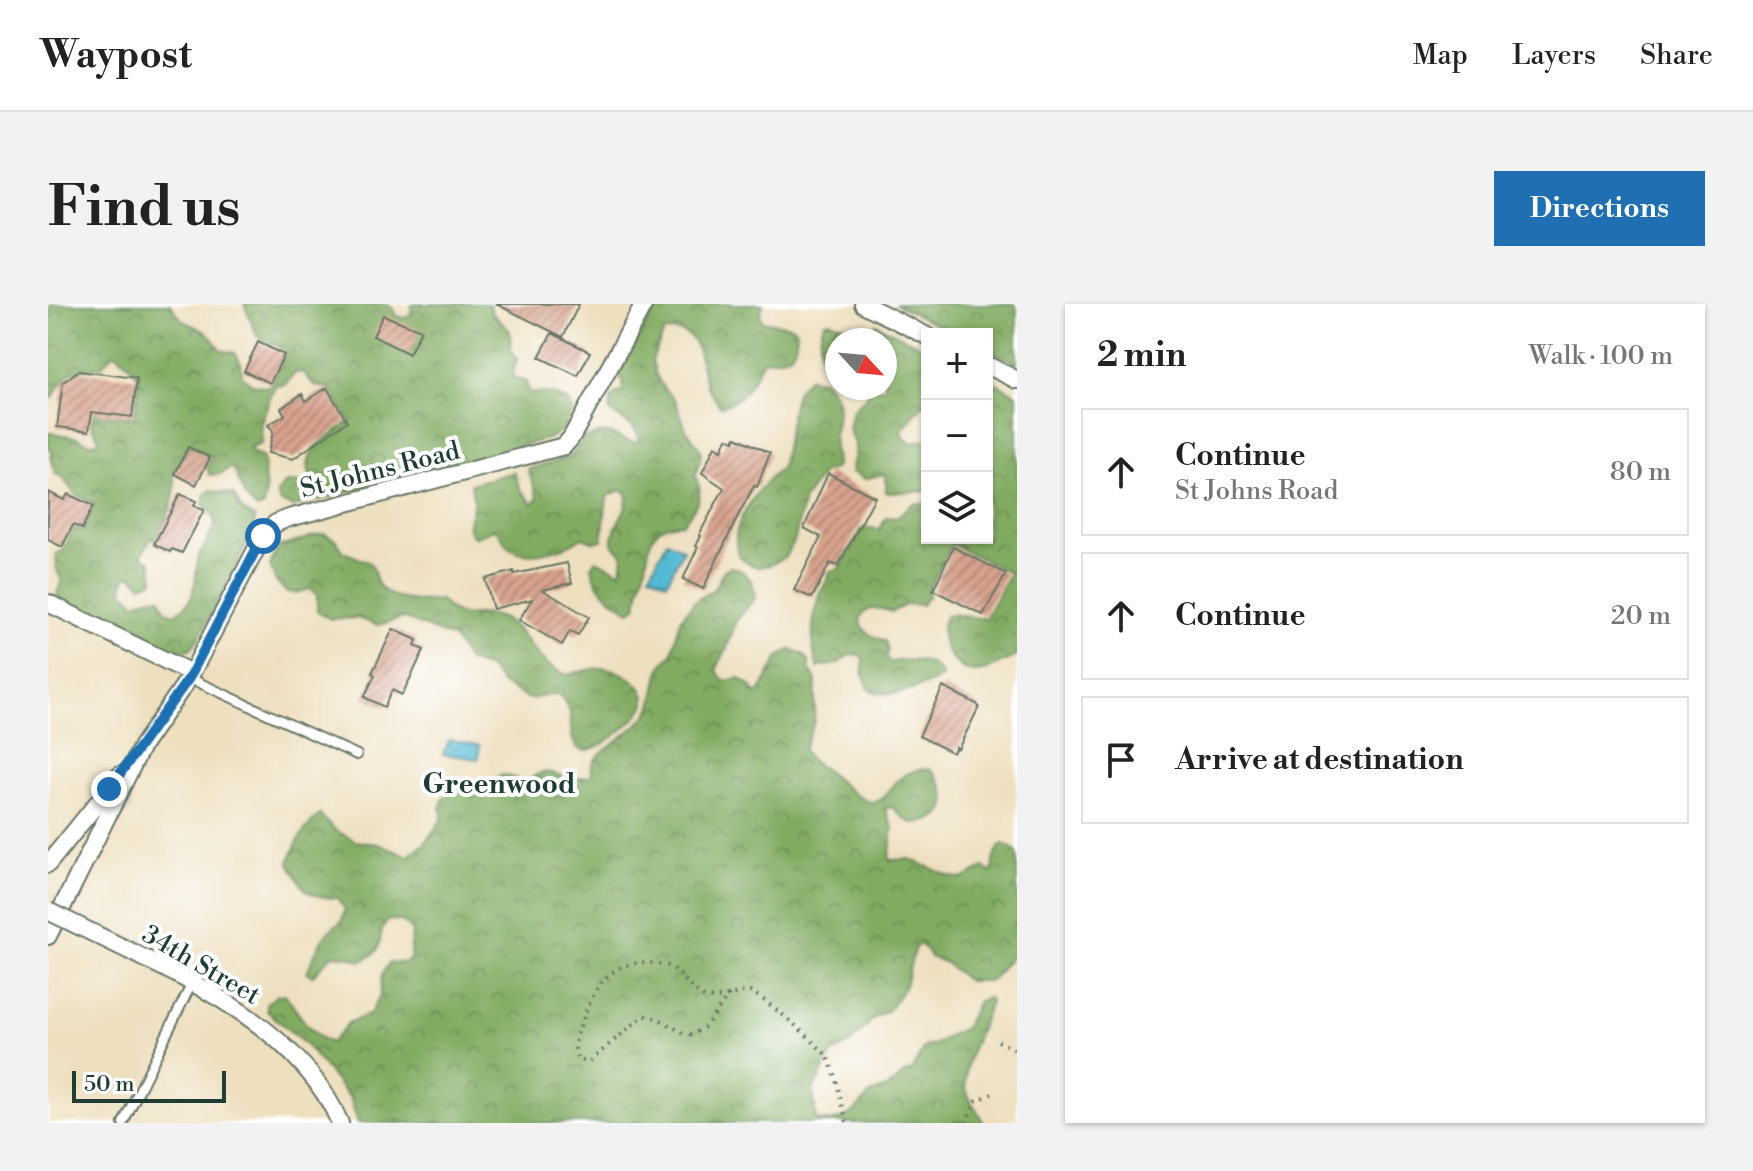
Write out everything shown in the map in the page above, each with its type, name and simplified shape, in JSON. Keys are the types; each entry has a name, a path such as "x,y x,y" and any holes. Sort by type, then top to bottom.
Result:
{"street":[{"name":"St Johns Road","path":"48,936 142,746 190,675 263,536 276,523 564,446 644,304"},
{"path":"863,304 921,333"},
{"path":"993,368 1017,380"},
{"path":"48,603 190,675"},
{"path":"48,864 142,746"},
{"name":"34th Street","path":"48,911 192,982 239,1010 283,1047 321,1090 340,1123"}],"lane":[{"path":"190,675 357,755"},
{"path":"123,1123 192,982"}],"path":[{"path":"729,995 705,1027 691,1035 658,1017 643,1016 591,1060 578,1059 574,1052 593,991 605,978 626,966 639,963 668,966 674,968 702,996 720,998 733,992 750,992 760,997 818,1046 829,1061 847,1123"},
{"path":"998,1041 1017,1051"},
{"path":"966,1123 976,1101 992,1094"}],"green space":[{"path":"51,304 170,304 182,320 208,333 221,350 235,353 240,361 242,376 252,384 267,387 272,383 286,353 257,336 244,304 389,304 397,316 405,318 411,314 411,306 416,304 490,304 492,313 510,331 511,349 517,359 512,377 526,382 529,393 552,394 568,401 572,411 563,429 550,438 293,507 280,502 277,493 286,483 308,484 311,479 309,459 313,452 350,421 329,388 315,386 303,372 295,373 285,385 274,388 261,424 261,444 250,448 263,458 264,506 257,509 245,497 234,469 210,475 207,468 212,457 188,445 173,474 175,491 167,516 155,540 151,538 141,556 151,561 154,580 142,585 133,576 126,576 123,590 135,603 160,597 166,611 173,614 181,610 191,597 198,556 215,527 213,515 203,504 205,494 211,490 234,495 242,510 255,518 254,530 199,638 190,649 171,653 56,596 62,581 57,570 56,554 63,551 74,528 83,531 95,505 75,494 56,474 51,461 52,450 48,447 48,433 77,437 89,443 98,442 92,424 94,414 134,418 139,376 119,355 113,353 101,367 83,369 66,376 53,398 48,398"},
{"path":"657,304 763,304 760,314 762,321 797,330 795,346 789,355 763,360 742,395 720,406 706,384 692,339 677,331 664,332 652,360 656,375 664,389 675,399 686,429 700,449 695,477 699,495 695,507 682,523 656,531 650,543 636,607 630,611 600,587 592,566 596,560 621,572 623,555 613,544 613,536 626,507 627,493 621,490 607,497 602,540 595,542 582,537 557,549 527,553 510,548 494,529 474,537 469,525 473,502 471,484 514,472 521,490 533,504 538,498 528,469 570,457 584,438 606,432 632,442 639,441 634,427 609,411 612,397 623,390 619,374"},
{"path":"895,304 1015,304 1017,364 993,352 993,328 944,328"},
{"path":"825,322 847,328 825,328 825,364 820,344"},
{"path":"897,334 921,346 921,407 901,432 912,443 921,441 921,491 889,493 886,492 886,477 883,474 865,479 852,472 855,448 849,427 850,417 863,400 897,400"},
{"path":"808,378 823,380 825,400 837,400 833,441 836,466 824,472 804,499 795,539 785,557 758,567 738,555 737,530 755,496 781,469 798,389"},
{"path":"996,383 1017,394 1017,656 974,672 965,670 951,658 942,632 946,615 985,618 1010,573 952,544 993,544 993,389"},
{"path":"921,503 921,544 952,544 928,590 928,597 921,605 907,604 892,612 870,609 860,618 865,631 885,641 888,649 886,657 890,662 912,660 928,663 942,677 916,688 887,694 869,689 863,673 863,657 858,655 850,655 837,664 818,668 814,651 814,618 818,598 830,571 839,569 862,529 879,531 886,517 897,518"},
{"path":"325,534 336,540 344,552 370,563 377,582 388,594 414,600 440,600 449,609 463,615 484,614 501,618 519,632 547,664 566,675 603,668 625,675 643,692 644,706 625,728 604,743 594,748 579,749 572,737 570,713 561,696 555,694 529,699 502,684 489,668 468,661 453,638 403,618 378,625 357,618 330,619 317,611 317,595 310,589 286,592 275,580 270,565 279,546"},
{"path":"731,567 749,578 756,597 736,621 716,670 724,681 740,678 752,687 755,694 760,691 779,657 792,649 809,661 816,681 814,722 803,750 810,759 855,795 869,802 879,801 901,778 913,771 931,769 940,781 946,804 939,816 931,820 912,823 892,807 885,808 893,828 889,860 910,859 962,879 984,868 990,872 993,870 993,860 1004,844 1016,851 1017,855 1017,949 991,981 968,981 944,962 930,957 921,944 915,947 905,985 897,999 852,1042 832,1054 813,1090 816,1120 830,1122 844,1118 870,1094 889,1087 912,1071 924,1047 964,1029 978,1001 988,998 990,1001 966,1073 968,1095 984,1123 358,1123 350,1098 305,1044 267,1011 267,1003 285,994 310,1029 331,1043 349,1022 369,1015 380,996 382,974 390,962 403,963 410,959 412,931 402,921 388,920 381,933 379,948 370,956 361,961 332,955 312,976 307,972 316,950 324,937 342,921 345,909 337,898 312,894 299,880 289,863 301,837 320,815 335,830 355,841 378,844 408,856 424,844 442,819 444,798 457,790 471,784 484,785 502,775 527,783 535,776 549,772 571,778 592,775 596,758 649,712 659,674 672,654 681,618 695,601 714,589 724,570"}],"water":[{"path":"667,541 683,549 667,583 650,574"},
{"path":"449,740 480,745 478,759 443,754"}],"building":[{"path":"496,304 579,304 563,337"},
{"path":"383,315 421,330 409,354 373,336"},
{"path":"552,333 590,352 578,376 539,357"},
{"path":"258,342 284,355 270,383 244,371"},
{"path":"78,371 137,378 132,417 92,412 89,431 57,427 63,382"},
{"path":"327,388 347,421 293,459 268,453 273,431 268,425 285,415 281,408 302,394 306,401"},
{"path":"736,437 770,453 757,487 754,486 740,512 703,589 683,579 698,547 699,535 724,488 702,473 715,446 722,450 727,438 734,441"},
{"path":"188,447 210,458 196,485 175,474"},
{"path":"828,473 875,497 838,566 830,563 812,598 794,590 821,537 804,528"},
{"path":"48,492 64,500 68,494 93,506 82,529 73,525 62,547 48,540"},
{"path":"180,494 196,501 194,506 204,510 182,553 172,549 170,552 154,544"},
{"path":"953,547 1006,574 983,615 933,590"},
{"path":"567,563 572,583 543,590 589,617 578,635 570,631 562,645 519,620 532,599 493,609 485,579"},
{"path":"393,629 417,640 415,646 424,650 402,695 392,690 384,707 364,697"},
{"path":"943,687 979,707 953,753 919,736"}],"district":[{"name":"Greenwood","path":"499,784"}],"route":[{"path":"109,789 189,678 263,536"}]}
